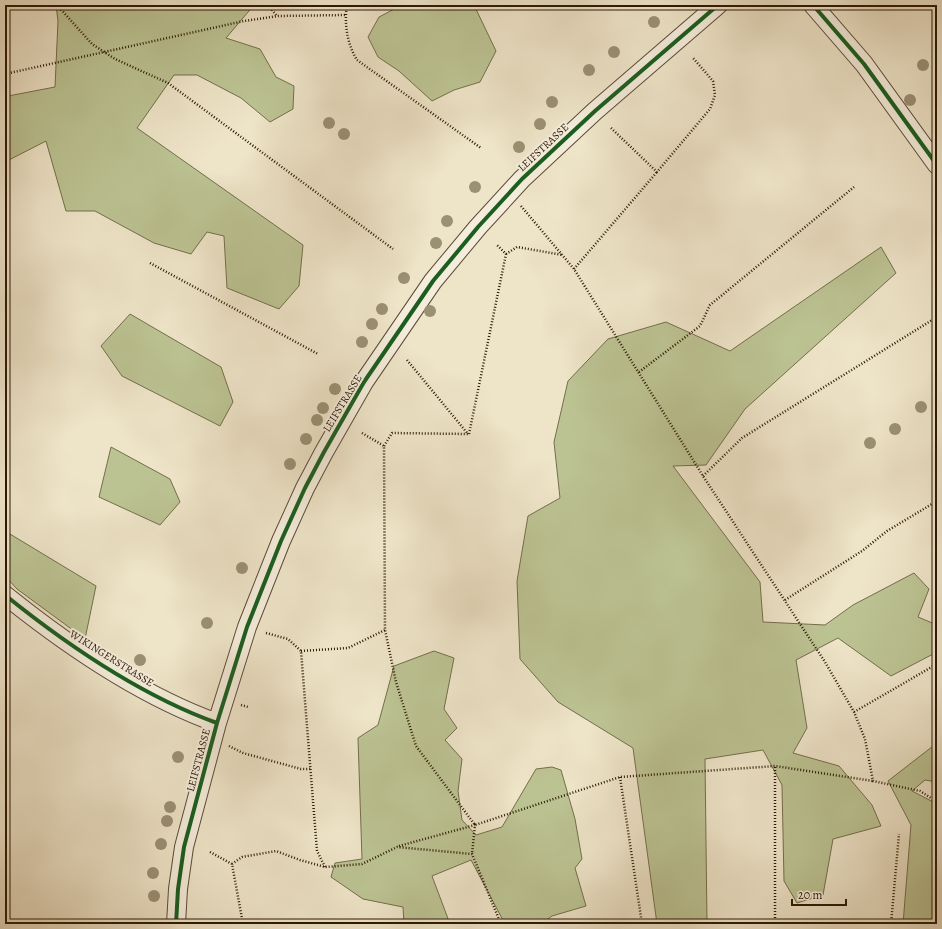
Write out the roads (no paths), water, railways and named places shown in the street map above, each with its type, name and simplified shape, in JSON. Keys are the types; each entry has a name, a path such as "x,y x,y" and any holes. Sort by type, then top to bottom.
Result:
{"street":[{"name":"LEIFSTRASSE","path":"176,924 178,889 184,847 217,723 258,596 305,488 364,382 404,323 454,255 522,179 595,111 718,5"},
{"path":"813,5 864,64 937,165"},
{"name":"WIKINGERSTRASSE","path":"5,595 35,619 122,676 163,699 217,723"}]}
